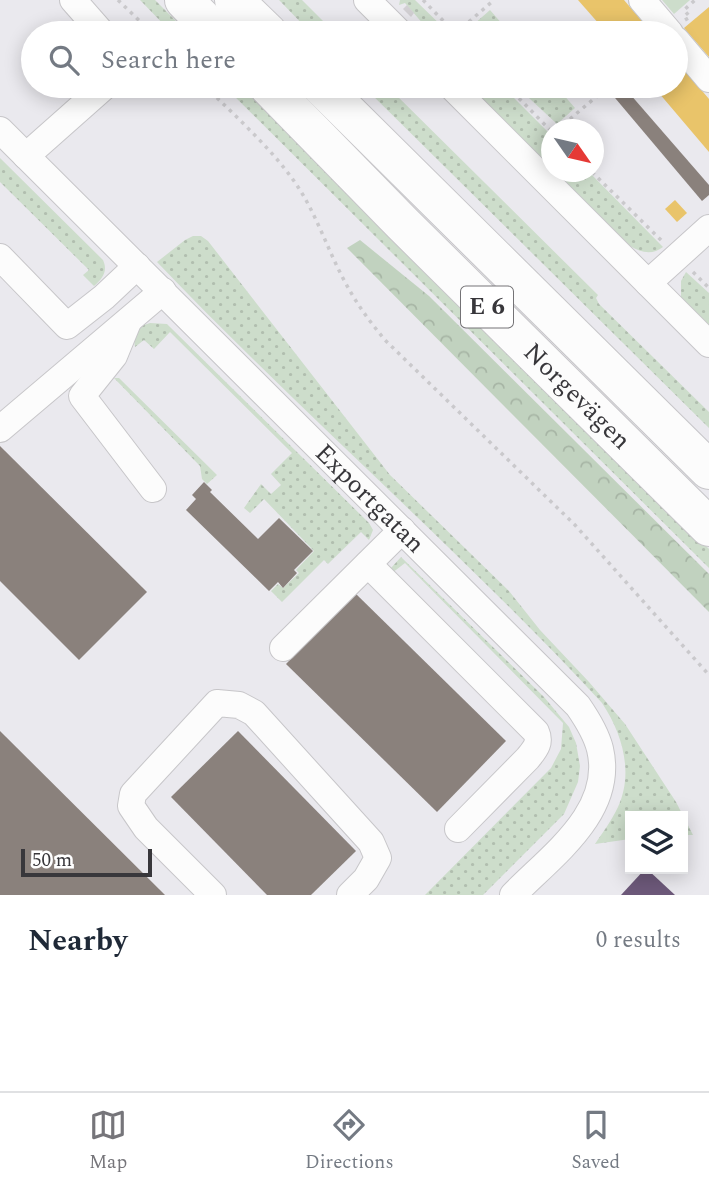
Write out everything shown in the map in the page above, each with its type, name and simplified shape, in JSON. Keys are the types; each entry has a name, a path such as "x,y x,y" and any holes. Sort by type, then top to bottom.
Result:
{"highway":[{"path":"184,0 204,21"},
{"path":"234,0 256,21"},
{"name":"Norgevägen","path":"280,98 709,527"},
{"name":"Norgevägen","path":"333,98 709,470"}],"street":[{"path":"73,0 91,21"},
{"path":"368,0 388,21"},
{"path":"642,0 660,21"},
{"path":"688,54 709,79"},
{"path":"26,156 91,98"},
{"path":"463,98 709,344"},
{"name":"Exportgatan","path":"0,130 578,705 592,727 600,748 601,775 590,813 584,823 513,895"},
{"path":"648,283 709,228"},
{"path":"0,257 67,326 137,266"},
{"path":"0,429 163,291"},
{"path":"128,321 114,356 82,396 153,489"},
{"path":"283,648 402,530"},
{"path":"368,564 539,738 538,746 528,758 458,829"},
{"path":"213,895 146,828 131,806 133,794 217,704 239,705 254,713 371,842 378,858 366,879 350,895"}],"path":[{"path":"118,0 140,21"},
{"path":"423,0 443,21"},
{"path":"469,21 494,0"},
{"path":"217,98 268,150 293,180 309,206 344,281 362,311 385,340 575,525 709,675"},
{"path":"518,98 541,122"},
{"path":"570,119 596,98"},
{"path":"602,182 709,288"}],"green space":[{"path":"140,0 155,0 176,21 160,21"},
{"path":"279,0 302,0 323,21 299,21"},
{"path":"400,0 415,0 437,21 421,21 405,3 399,5"},
{"path":"662,0 690,0 674,14"},
{"path":"490,10 500,21 478,21"},
{"path":"236,98 252,98 709,549 709,568"},
{"path":"375,98 399,98 598,295 596,298 599,304 709,412 709,428"},
{"path":"482,98 514,98 541,125 541,158"},
{"path":"529,98 566,98 575,108 563,119 552,119"},
{"path":"0,158 103,260 104,274 94,286 83,275 89,270 0,182"},
{"path":"565,182 599,182 663,247 647,252 630,246"},
{"path":"201,236 208,241 390,475 509,591 540,630 625,724 681,811 625,811 625,840 595,844 618,807 625,780 624,753 615,727 602,703 493,591 267,373 157,262 185,240"},
{"path":"360,240 429,296 709,574 709,612 347,248"},
{"path":"686,272 709,293 709,326 681,298 681,281"},
{"path":"150,323 167,324 369,523 373,530 369,540 361,532 328,564 324,560 282,602 271,591 278,584 283,588 299,573 296,570 314,551 264,499 250,513 244,508 261,484 271,494 281,485 271,474 292,453 170,332 154,349 144,340 135,347 133,334"},
{"path":"114,378 119,378 217,475 207,484 202,479 200,466"},
{"path":"401,557 544,697 569,727 576,743 580,766 578,782 564,814 483,895 425,895 551,768 561,749 563,723 405,563 392,573 391,568"}],"building: Homes":[{"path":"578,0 624,0 642,21 596,21"},
{"path":"709,7 709,57 688,33 688,25"},
{"path":"688,74 709,99 709,152 663,98 688,98"},
{"path":"675,200 687,213 677,222 665,209"}],"building: Offices":[{"path":"640,874 652,874 675,895 621,895"}],"building: Industry":[{"path":"615,98 633,98 709,185 709,195 702,201"},
{"path":"0,446 147,592 79,660 0,581"},
{"path":"204,482 212,490 210,492 258,539 279,518 313,551 294,570 297,573 283,588 278,582 269,591 186,510 196,499 192,495"},
{"path":"355,593 506,741 437,812 286,664"},
{"path":"0,731 165,895 0,895"},
{"path":"238,731 356,851 311,895 267,895 171,797"}],"building: Other":[{"path":"407,5 414,13 411,17 403,9"}]}
